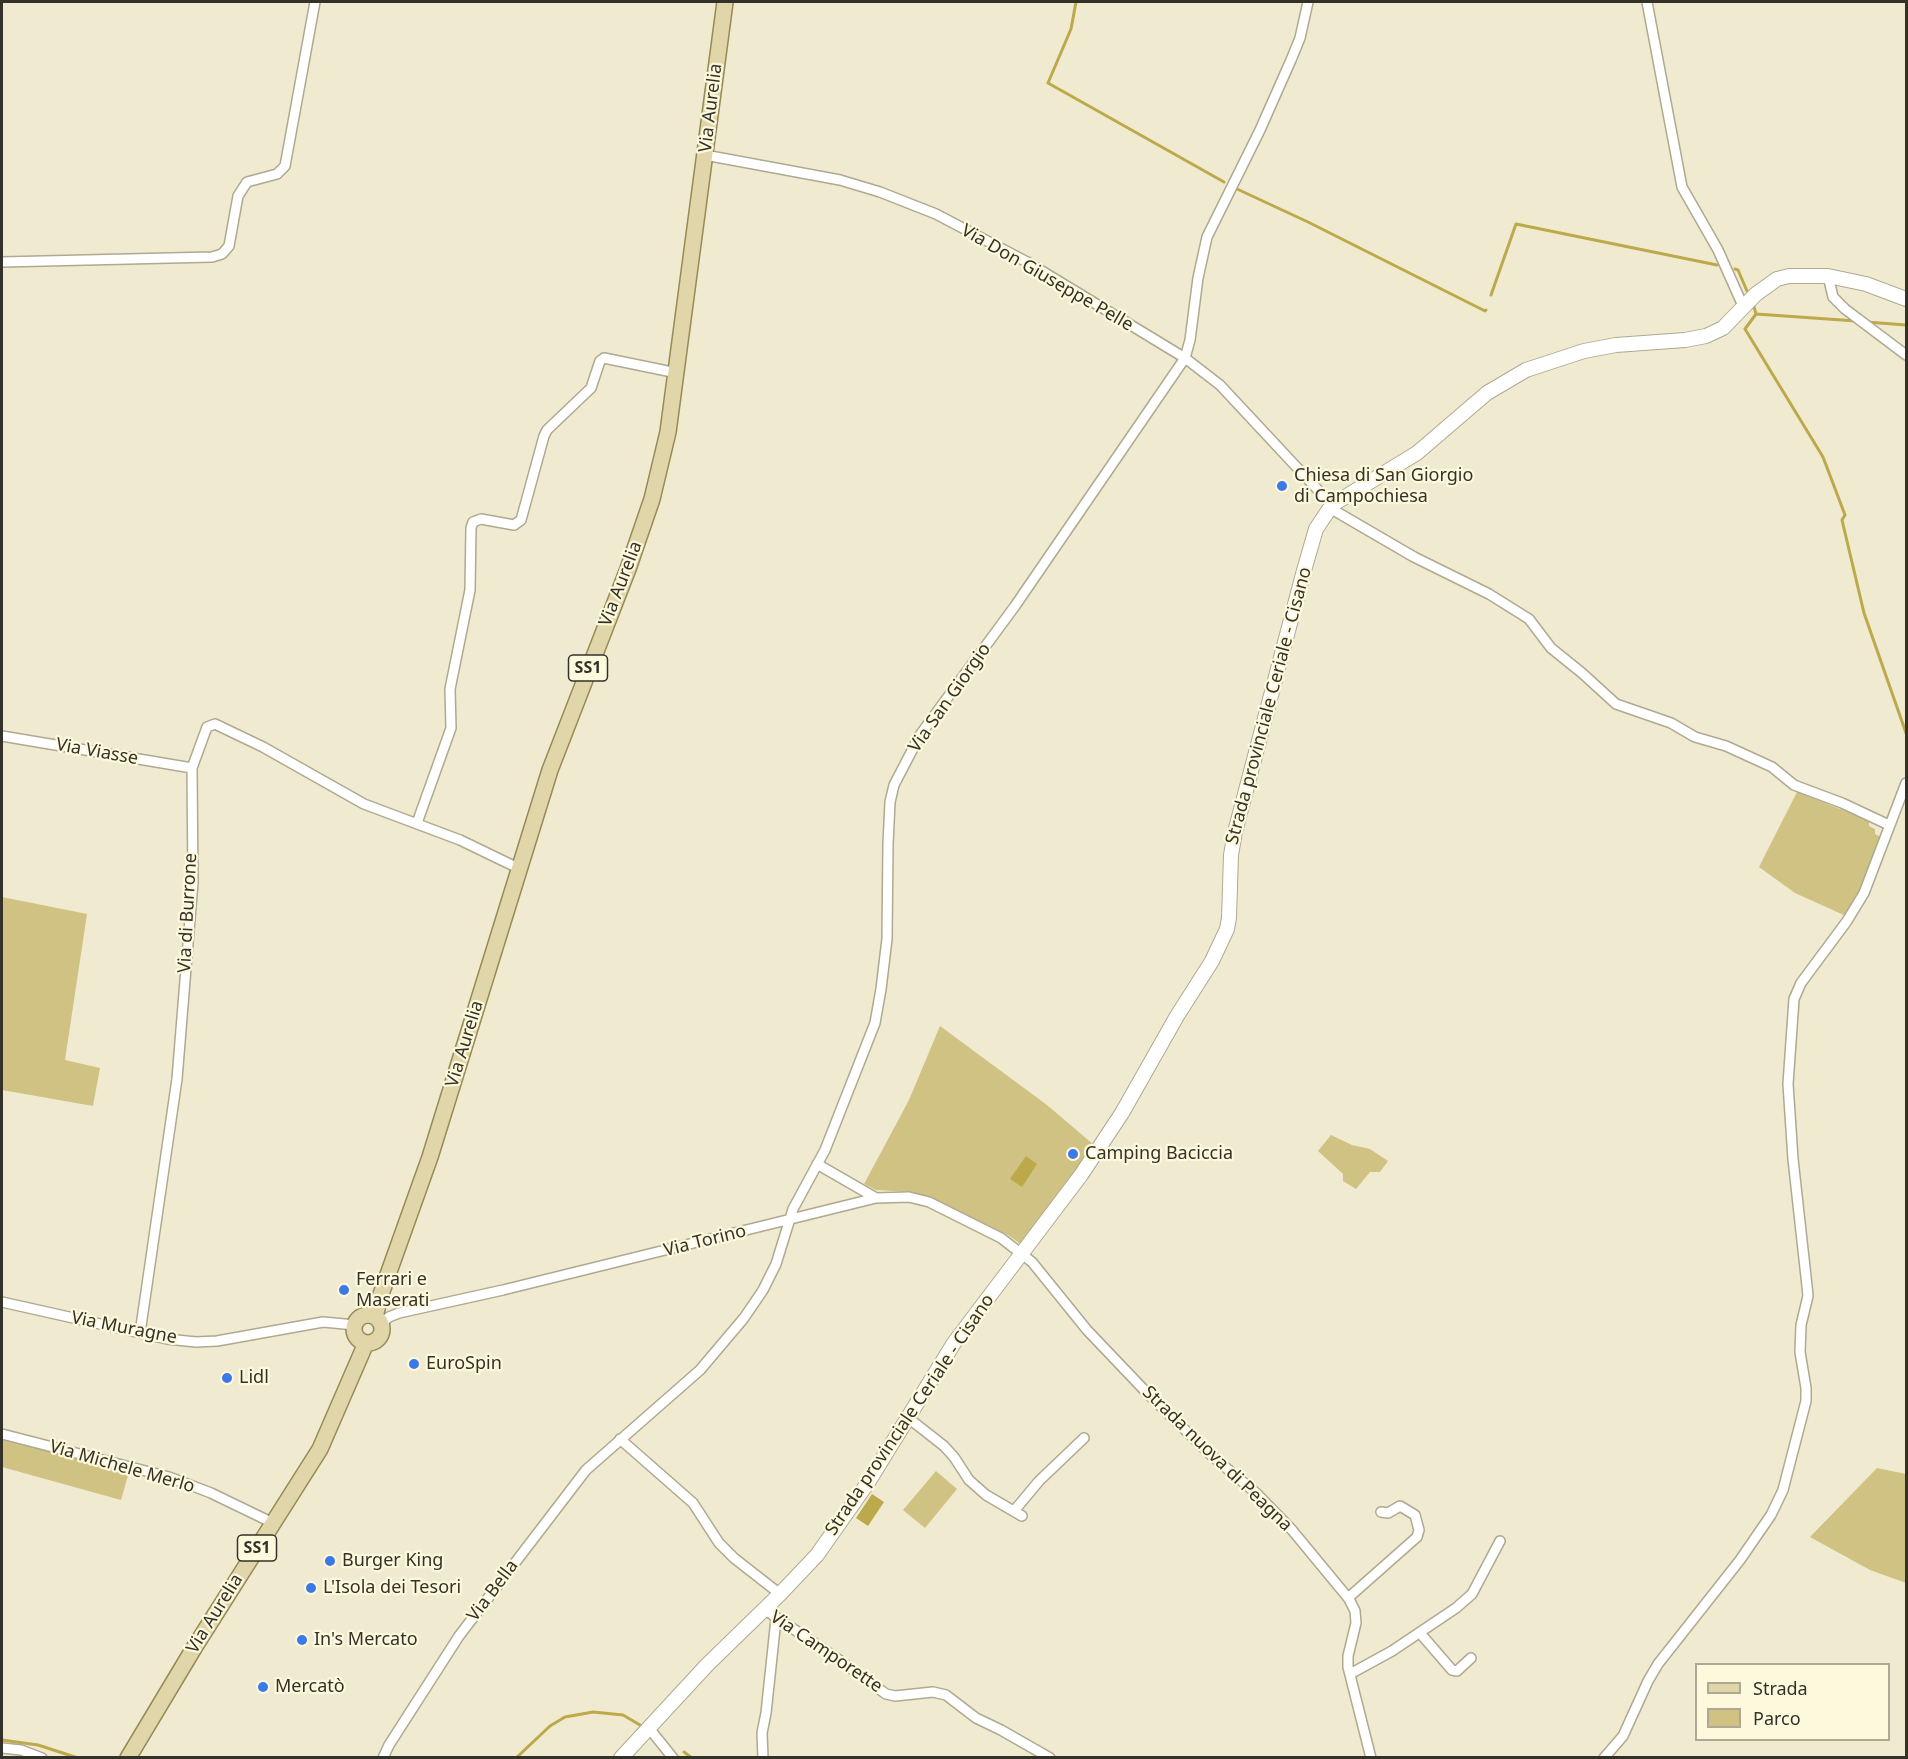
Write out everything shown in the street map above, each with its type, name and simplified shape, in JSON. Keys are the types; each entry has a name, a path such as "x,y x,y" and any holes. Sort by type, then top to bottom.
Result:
{"main road":[{"name":"Via Aurelia","path":"128,1758 194,1648 324,1442 366,1343 380,1338 382,1328 378,1320 380,1297 430,1157 518,868 554,759 628,569 652,499 668,432 677,373 725,2"},
{"name":"Strada provinciale Ceriale - Cisano","path":"621,1758 817,1555 867,1484 954,1342 1081,1175 1122,1113 1177,1016 1212,961 1227,929 1229,918 1231,855 1235,832 1316,529 1332,505 1417,453 1487,393 1526,370 1584,351 1616,345 1685,340 1706,336 1723,328 1743,306 1777,279 1789,276 1828,276 1866,285 1906,299"},
{"path":"366,1343 355,1335 355,1325 361,1317 365,1316 378,1320"}],"street":[{"path":"2,262 212,258 222,254 229,246 238,196 247,182 277,174 285,166 315,2"},
{"path":"1185,358 1207,237 1260,130 1291,60 1300,38 1308,2"},
{"path":"1647,2 1682,188 1718,250 1743,306"},
{"name":"Via Don Giuseppe Pelle","path":"705,155 840,180 880,192 936,214 1027,262 1185,358 1220,385 1332,505 1335,511 1414,557 1489,594 1529,619 1551,648 1617,704 1671,723 1695,737 1726,746 1772,767 1794,784 1889,825"},
{"path":"1828,276 1833,297 1845,309 1906,355"},
{"path":"417,823 451,728 450,689 470,590 471,528 475,520 514,525 521,520 547,430 591,388 600,361 604,358 677,373"},
{"name":"Via San Giorgio","path":"789,1220 845,1101 875,1023 886,939 890,802 894,785 920,735 1015,606 1185,358"},
{"name":"Via di Burrone","path":"140,1333 177,1079 193,882 192,768 205,729 215,724 263,747 364,804 460,840 518,868"},
{"name":"Via Viasse","path":"2,735 192,768"},
{"path":"1604,1758 1623,1736 1658,1664 1740,1560 1771,1515 1783,1490 1806,1401 1800,1352 1801,1325 1808,1296 1792,1159 1788,1084 1794,999 1801,983 1847,921 1864,893 1906,783"},
{"path":"817,1164 876,1198"},
{"name":"Via Torino","path":"378,1320 399,1313 503,1290 876,1198 909,1197 929,1202 1001,1238 1022,1253"},
{"name":"Via Bella","path":"383,1758 459,1636 586,1470 700,1370 744,1318 763,1290 776,1263 789,1220"},
{"name":"Strada nuova di Peagna","path":"1022,1253 1038,1269 1087,1330 1148,1394 1212,1456 1256,1493 1292,1530 1348,1598 1355,1611 1356,1623 1348,1656 1350,1674 1371,1758"},
{"name":"Via Muragne","path":"2,1302 166,1339 196,1342 218,1341 323,1322 355,1325"},
{"path":"907,1417 944,1446 969,1480 986,1496 1018,1513 1040,1481 1084,1438"},
{"name":"Via Michele Merlo","path":"2,1434 169,1477 211,1493 273,1523"},
{"path":"620,1439 693,1503 719,1543 734,1558 780,1594"},
{"path":"1348,1598 1417,1537 1419,1530 1414,1515 1400,1506 1388,1513 1381,1512"},
{"path":"1350,1674 1420,1633 1472,1594 1500,1541"},
{"name":"Via Camporette","path":"764,1609 886,1694 895,1696 933,1692 946,1695 976,1718 1050,1758"},
{"path":"763,1758 762,1732 776,1619"},
{"path":"1420,1633 1452,1670 1457,1671 1471,1658"},
{"path":"649,1728 673,1758"},
{"path":"2,1748 21,1750 42,1758"}],"green space":[{"path":"1797,792 1865,819 1869,822 1869,826 1875,829 1875,834 1881,837 1862,891 1846,916 1795,893 1759,867"},
{"path":"2,897 87,914 65,1060 100,1068 93,1106 2,1090"},
{"name":"Camping Baciccia","path":"940,1026 1047,1105 1094,1145 1022,1245 1008,1235 930,1198 912,1192 876,1190 864,1184 909,1100"},
{"path":"1331,1135 1352,1145 1370,1149 1388,1161 1380,1172 1370,1172 1356,1189 1343,1181 1343,1174 1318,1151"},
{"path":"2,1438 129,1472 121,1500 2,1467"},
{"path":"1877,1468 1906,1474 1906,1583 1870,1570 1810,1537"},
{"path":"936,1471 957,1489 925,1528 903,1510"}],"shaded area":[{"path":"1026,1156 1037,1164 1022,1187 1010,1179"},
{"path":"872,1494 884,1502 868,1526 856,1518"}],"waterway":[{"path":"1076,2 1071,29 1048,83 1224,182"},
{"path":"1237,189 1486,310"},
{"path":"1491,295 1516,224 1717,265"},
{"path":"1735,269 1738,270 1747,291"},
{"path":"1754,307 1756,314"},
{"path":"1756,314 1745,329 1823,457 1845,515 1842,520 1864,613 1906,733"},
{"path":"1756,314 1856,321"},
{"path":"1866,322 1906,325"},
{"path":"516,1758 550,1726 565,1717 593,1712 623,1715 640,1725"},
{"path":"2,1740 38,1745 78,1758"},
{"path":"684,1752 692,1758"}],"place":[{"name":"Chiesa di San Giorgio di Campochiesa","path":"1282,486"},
{"name":"Camping Baciccia","path":"1073,1154"},
{"name":"Ferrari e Maserati","path":"344,1290"},
{"name":"EuroSpin","path":"414,1364"},
{"name":"Lidl","path":"227,1378"},
{"name":"Burger King","path":"330,1561"},
{"name":"L'Isola dei Tesori","path":"311,1588"},
{"name":"In's Mercato","path":"302,1640"},
{"name":"Mercatò","path":"263,1687"}]}
